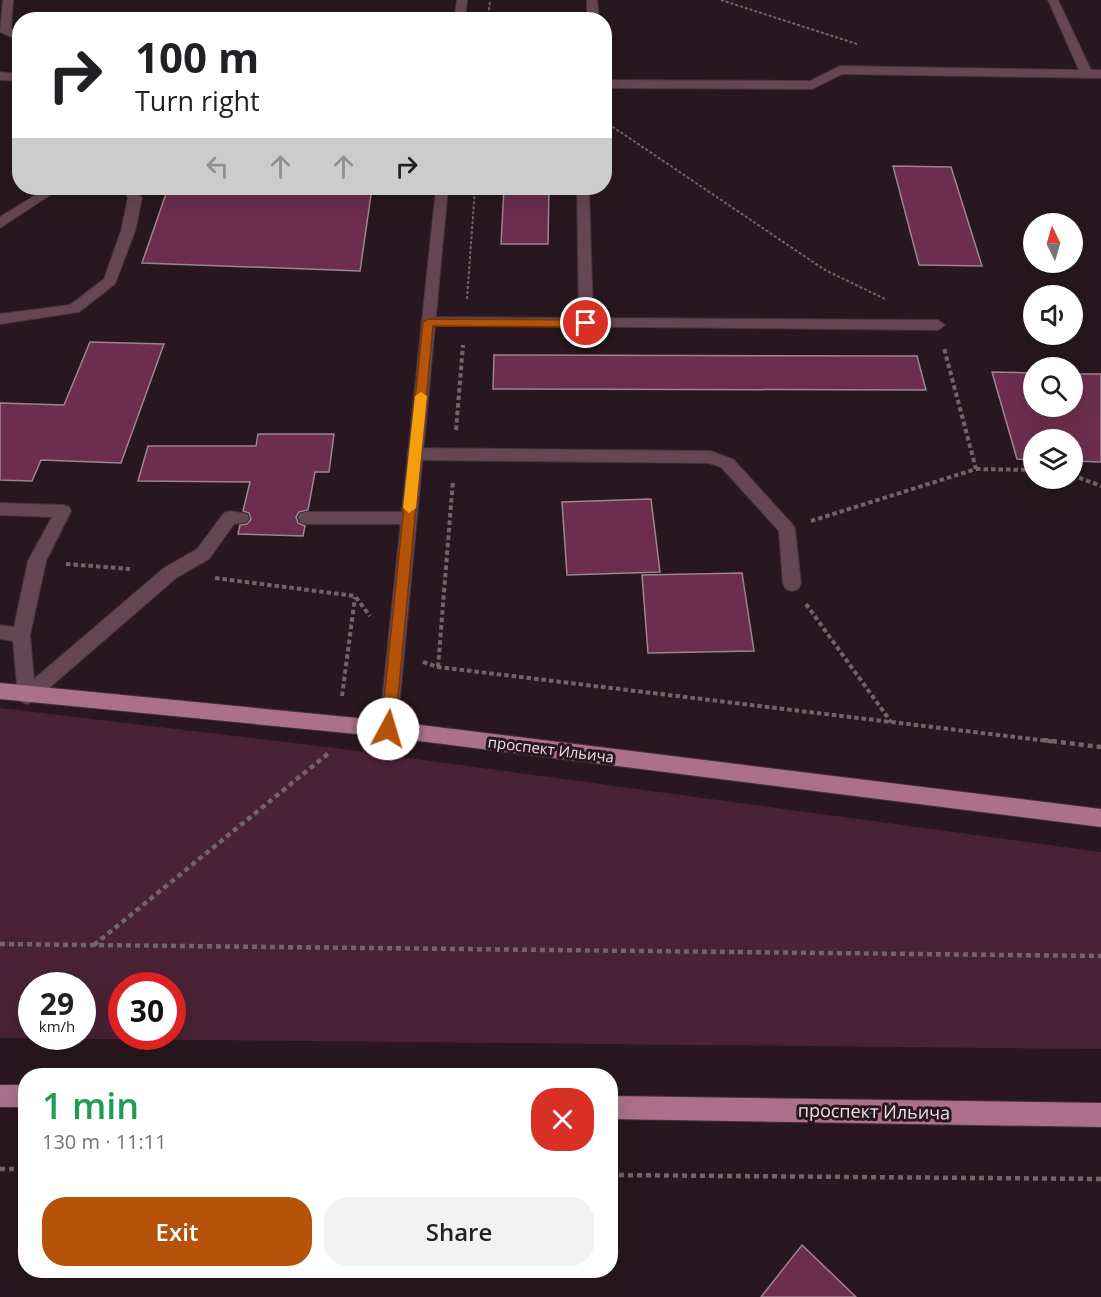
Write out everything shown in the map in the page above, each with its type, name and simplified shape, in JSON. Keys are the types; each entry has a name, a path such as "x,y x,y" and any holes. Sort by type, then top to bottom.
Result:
{"main road":[{"name":"проспект Ильича","path":"0,691 27,696 388,729 1101,818"},
{"path":"0,1096 18,1096"},
{"name":"проспект Ильича","path":"618,1107 1101,1115"}],"street":[{"path":"8,0 5,31 12,34"},
{"path":"1053,0 1087,74"},
{"path":"612,84 812,85 840,70 1101,74"},
{"path":"0,224 11,214 43,195"},
{"path":"0,319 30,317 74,309 110,280 128,231 135,198 133,195"},
{"path":"388,729 441,195"},
{"path":"583,195 586,323"},
{"path":"428,322 938,325"},
{"path":"415,454 710,457 727,463 787,529 792,584"},
{"path":"0,509 63,511 37,561 21,635 27,696"},
{"path":"27,696 170,573 203,554 230,517 242,518"},
{"path":"306,518 408,518"},
{"path":"0,632 21,635"}],"path":[{"path":"721,0 864,46"},
{"path":"612,127 825,270 886,300"},
{"path":"938,325 976,469"},
{"path":"787,529 976,469 1023,470"},
{"path":"1083,479 1101,486"},
{"path":"37,561 170,573 355,596 396,652 438,667 1101,747"},
{"path":"792,584 891,722"},
{"path":"93,945 335,748 355,596"},
{"path":"0,944 1101,956"},
{"path":"0,1169 18,1169"},
{"path":"618,1174 1101,1179"}],"shaded area":[{"path":"0,708 335,748 1101,852 1101,1049 186,1040 186,972 108,972 108,1039 96,1039 96,972 18,972 18,1038 0,1038"}],"building":[{"path":"893,166 951,167 982,266 919,265"},
{"path":"166,195 371,195 360,271 142,263"},
{"path":"504,195 549,195 548,244 501,244"},
{"path":"90,342 164,344 121,463 41,460 32,481 0,480 0,403 64,405"},
{"path":"494,355 917,356 926,390 493,389"},
{"path":"992,372 1023,373 1023,417 1083,417 1083,374 1101,374 1101,462 1083,461 1083,429 1023,429 1023,459 1017,459"},
{"path":"258,434 334,434 329,472 315,472 308,510 299,512 296,517 298,523 305,526 303,536 238,534 240,525 247,524 251,519 249,513 243,511 250,482 138,481 148,446 256,446"},
{"path":"651,499 660,572 567,575 562,502"},
{"path":"742,573 754,651 648,653 642,575"},
{"path":"802,1245 856,1297 761,1297"}],"slow traffic":[{"path":"409,508 421,396"}],"route":[{"path":"388,729 428,322 586,323"}]}
